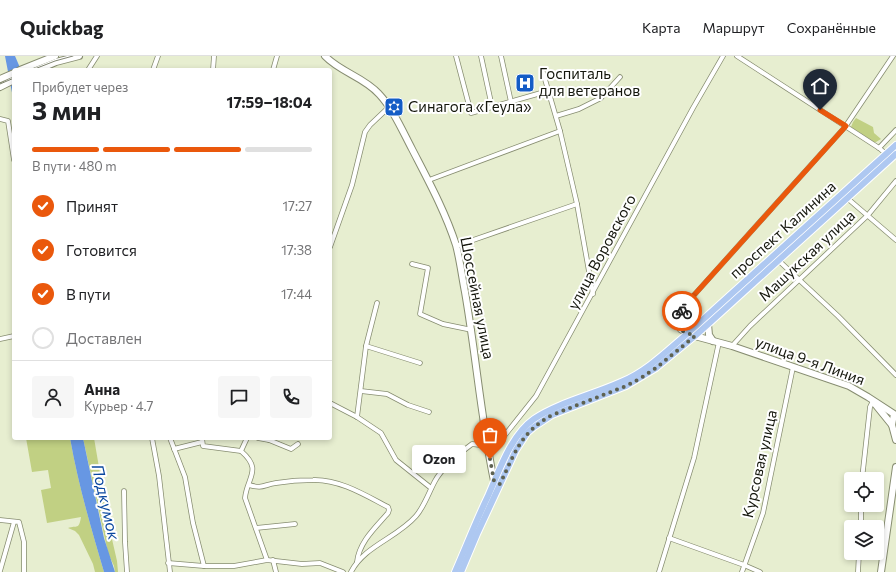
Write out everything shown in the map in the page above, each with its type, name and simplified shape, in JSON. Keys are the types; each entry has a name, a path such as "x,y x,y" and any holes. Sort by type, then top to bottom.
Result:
{"main road":[{"path":"26,68 56,58 79,56"},
{"name":"Шоссейная улица","path":"325,56 330,62 371,86 379,93 389,107 429,180 446,217 456,246 472,330 490,459 497,482"},
{"path":"39,68 46,62"},
{"path":"0,79 12,74"},
{"path":"0,87 12,81"},
{"name":"проспект Калинина","path":"455,572 497,482 521,442 534,426 552,415 626,386 656,368 695,336 847,198 891,155 896,145"},
{"name":"проспект Калинина","path":"461,572 505,459 521,430 534,419 553,409 623,382 654,362 891,155"},
{"path":"708,324 709,335 716,342"},
{"path":"687,334 695,336"},
{"name":"улица 9-я Линия","path":"695,336 732,346 849,386 894,414 892,426"},
{"path":"873,401 892,426 896,440"},
{"path":"490,459 498,464 505,459"},
{"path":"881,572 896,467"}],"street":[{"path":"89,68 97,56"},
{"path":"154,68 158,56"},
{"path":"213,68 214,56"},
{"path":"274,68 277,56"},
{"path":"456,56 471,113 548,91"},
{"path":"481,56 492,107"},
{"path":"501,56 511,102"},
{"name":"улица Воровского","path":"488,446 497,446 536,396 593,294 693,108 723,56"},
{"path":"737,56 891,155"},
{"path":"687,334 680,330 678,323 681,312 686,304 846,126 893,56"},
{"path":"542,69 560,131 577,204 593,294"},
{"path":"556,116 579,109 601,98 620,76"},
{"path":"332,241 352,185 365,132 370,125 389,107"},
{"path":"0,119 8,121 12,147"},
{"path":"879,148 896,130"},
{"path":"429,180 560,131"},
{"name":"Машукская улица","path":"732,346 750,326 868,215 896,181"},
{"path":"847,198 896,240"},
{"path":"456,246 577,204"},
{"path":"778,260 838,316 896,375"},
{"path":"412,264 428,268 420,314 443,324 472,330"},
{"path":"357,416 366,346 377,303"},
{"path":"0,338 12,336"},
{"path":"659,572 694,458 716,342"},
{"path":"366,346 420,363"},
{"name":"Курсовая улица","path":"742,572 763,513 793,367"},
{"path":"361,391 387,394 408,405 429,412"},
{"path":"863,472 870,407 873,401"},
{"path":"332,404 357,416 381,433 396,460 431,488"},
{"path":"152,440 159,476 170,572"},
{"path":"171,440 185,477 193,523 208,572"},
{"path":"174,449 202,440 203,446 241,452 250,459 252,466 251,479 245,498 267,560"},
{"path":"241,452 246,440"},
{"path":"272,440 290,449 298,444"},
{"path":"351,572 357,562 378,545 409,524 417,515 436,479 459,454 472,444 488,446"},
{"path":"249,485 259,488 275,483 313,480 330,481 363,494 388,507 389,510 362,544 357,562"},
{"path":"124,491 127,572"},
{"path":"0,520 17,522"},
{"path":"0,571 17,522"},
{"path":"17,522 24,542 24,572"},
{"path":"256,528 295,524"},
{"path":"669,538 745,564 760,572"},
{"path":"168,563 206,566 234,566 273,560 302,564 320,563 343,572"},
{"path":"273,560 276,572"},
{"path":"858,572 859,560"},
{"path":"234,566 234,572"}],"green space":[{"path":"856,118 873,127 874,133 881,139 874,142 851,127"},
{"path":"26,440 70,440 81,489 104,572 95,572 93,564 79,535 75,531 68,528 77,526 81,517 47,523 41,490 51,488 48,470 32,472"},
{"path":"83,440 94,440 118,572 115,572 108,553"}],"water":[{"path":"5,56 15,56 20,68 12,68 12,93"},
{"name":"Подкумок","path":"70,440 83,440 104,538 115,572 104,572"}],"tram line":[{"path":"37,68 73,56"},
{"path":"0,84 12,79"}],"way so far":[{"path":"490,459 494,481 500,484 521,442 534,426 552,415 626,386 641,378 670,358 695,336 680,330 678,323 682,311"}],"place":[{"name":"Госпиталь для ветеранов","path":"525,83"},
{"name":"Синагога «Геула»","path":"394,107"},
{"name":"Ozon","path":"490,459"}],"route":[{"path":"682,311 686,304 846,126 820,110"}]}
